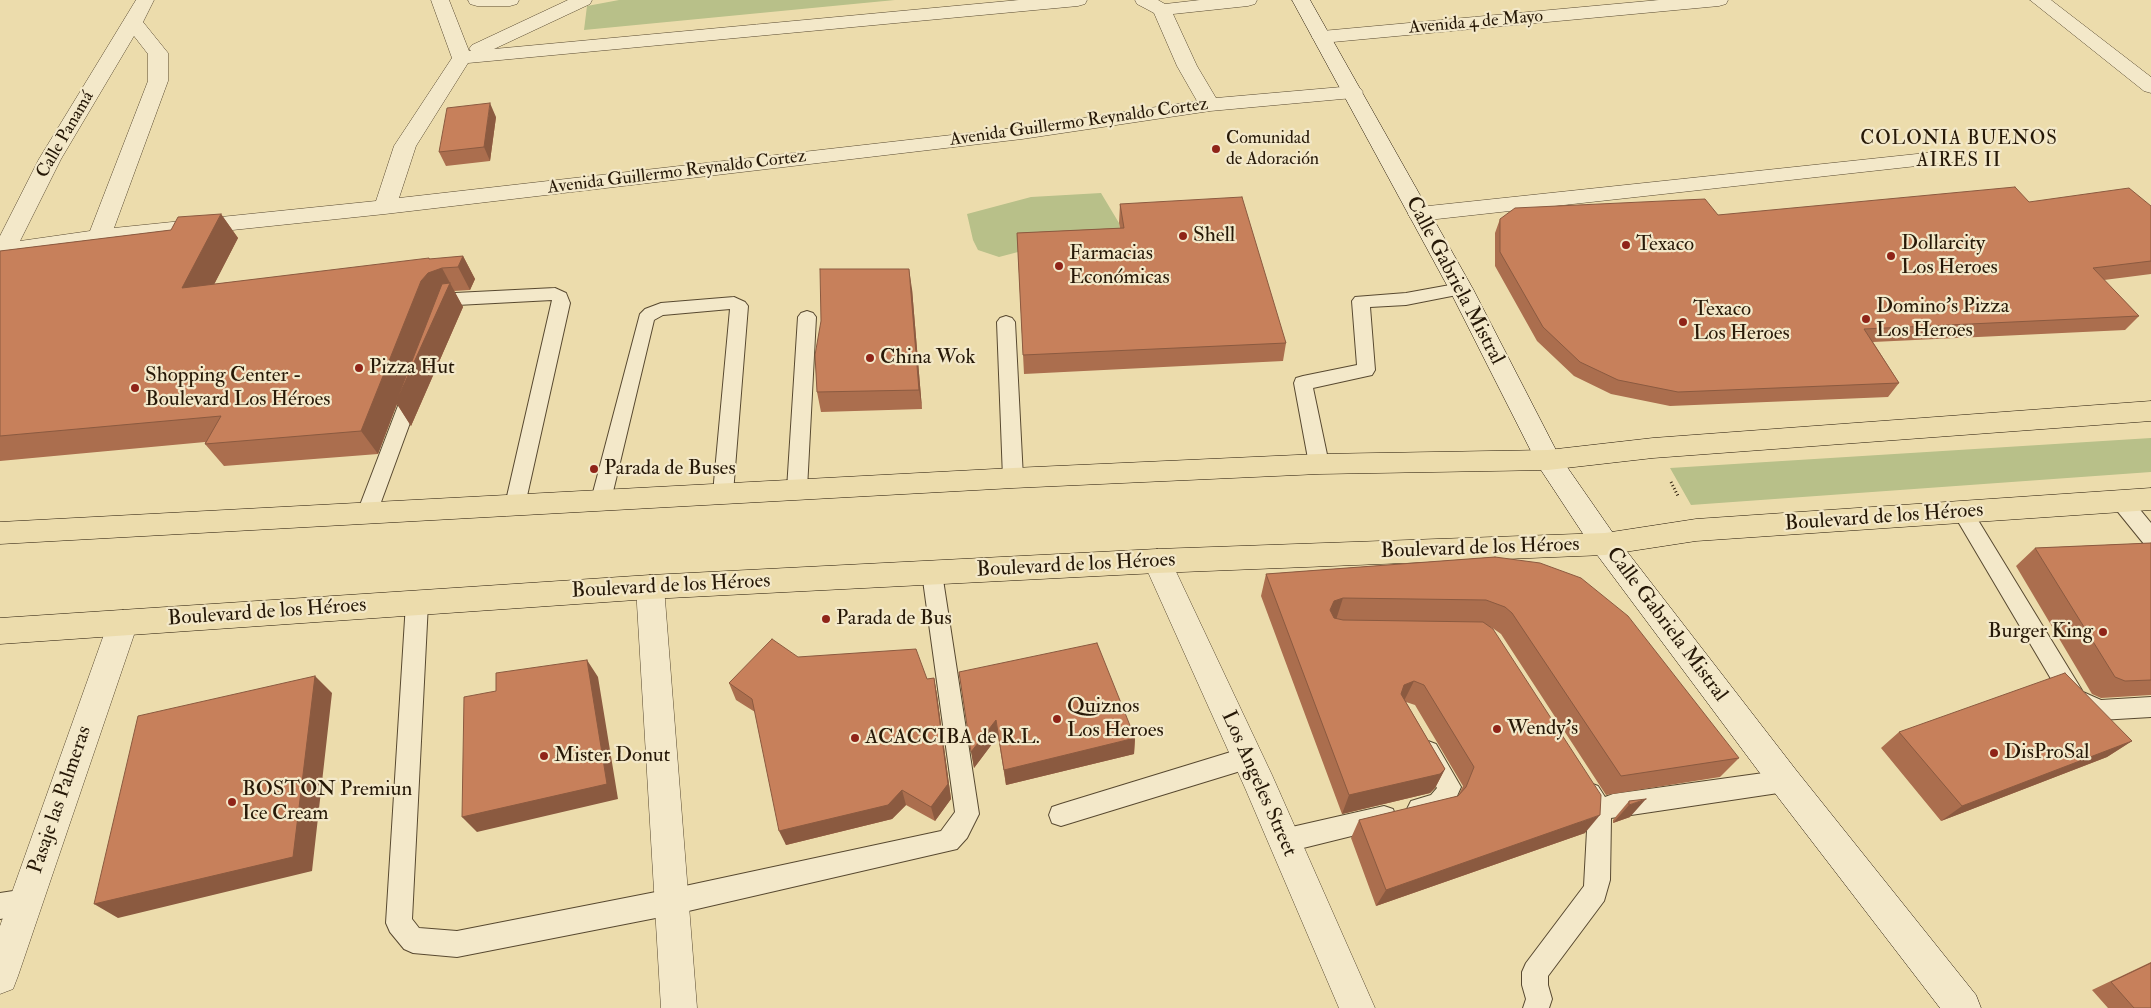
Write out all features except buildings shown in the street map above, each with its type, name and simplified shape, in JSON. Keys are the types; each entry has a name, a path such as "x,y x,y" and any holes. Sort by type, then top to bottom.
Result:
{"main road":[{"path":"0,533 1013,478 1319,464 1548,460 1653,448 2151,410"},
{"name":"Boulevard de los Héroes","path":"0,631 650,587 1157,561 1605,544 1696,530 2151,499"}],"street":[{"name":"Calle Panamá","path":"2,250 50,159 145,0"},
{"path":"440,0 462,58"},
{"path":"477,0 510,0"},
{"path":"385,207 405,146 462,58 583,0"},
{"path":"462,58 1078,0"},
{"path":"1144,0 1162,10 1248,0"},
{"name":"Calle Gabriela Mistral","path":"1301,0 1461,289 1548,460 1605,544 1784,781 1963,1008"},
{"name":"Avenida 4 de Mayo","path":"1322,37 1719,0"},
{"path":"2039,0 2151,88"},
{"path":"1162,10 1187,66 1210,105"},
{"path":"99,238 158,81 158,53 133,22"},
{"name":"Avenida Guillermo Reynaldo Cortez","path":"2,250 1022,133 1210,105 1353,92"},
{"path":"1419,214 1945,157"},
{"name":"Los Angeles Street","path":"1157,561 1284,841 1356,1008"},
{"path":"650,587 679,1008"},
{"name":"Pasaje las Palmeras","path":"0,976 13,904 123,623"}],"lane":[{"path":"1319,464 1303,383 1366,370 1361,301 1406,298 1461,289"},
{"path":"435,333 445,306 448,302 455,299 556,294 560,297 561,303 515,505"},
{"path":"601,500 646,318 651,313 661,309 734,303 739,306 722,493"},
{"path":"797,489 807,317"},
{"path":"1006,322 1013,478"},
{"path":"367,513 418,378"},
{"path":"2121,501 2151,538"},
{"path":"1963,513 2075,699 2100,710 2151,707"},
{"path":"418,603 399,923 413,940 457,944 671,902 948,842 958,830 967,814 932,572"},
{"path":"1284,841 1438,805 1445,797 1449,787 1415,730"},
{"path":"1061,816 1247,758"},
{"path":"1536,1008 1539,999 1535,985 1535,972 1595,892 1598,880 1598,821 1600,811 1580,779"},
{"path":"1600,811 1613,805 1784,781"}],"path":[{"path":"1653,448 1696,530"}],"green space":[{"path":"619,0 895,0 584,30 587,6"},
{"path":"1101,193 1119,223 1124,249 1018,252 999,257 978,250 973,240 967,214 1031,197"},
{"path":"2151,438 2151,472 1691,505 1670,468"}],"place":[{"name":"Comunidad de Adoración","path":"1216,149"},
{"name":"Shell","path":"1183,236"},
{"name":"Texaco","path":"1626,245"},
{"name":"Dollarcity Los Heroes","path":"1891,256"},
{"name":"Farmacias Económicas","path":"1059,266"},
{"name":"Domino's Pizza Los Heroes","path":"1866,319"},
{"name":"Texaco Los Heroes","path":"1683,322"},
{"name":"China Wok","path":"870,358"},
{"name":"Pizza Hut","path":"359,368"},
{"name":"Shopping Center - Boulevard Los Héroes","path":"135,388"},
{"name":"Parada de Buses","path":"594,469"},
{"name":"Parada de Bus","path":"826,619"},
{"name":"Burger King","path":"2103,632"},
{"name":"Quiznos Los Heroes","path":"1057,719"},
{"name":"Wendy's","path":"1497,729"},
{"name":"ACACCIBA de R.L.","path":"855,738"},
{"name":"DisProSal","path":"1994,753"},
{"name":"Mister Donut","path":"544,756"},
{"name":"BOSTON Premiun Ice Cream","path":"232,802"}],"district":[{"name":"COLONIA BUENOS AIRES II","path":"1959,151"}]}
